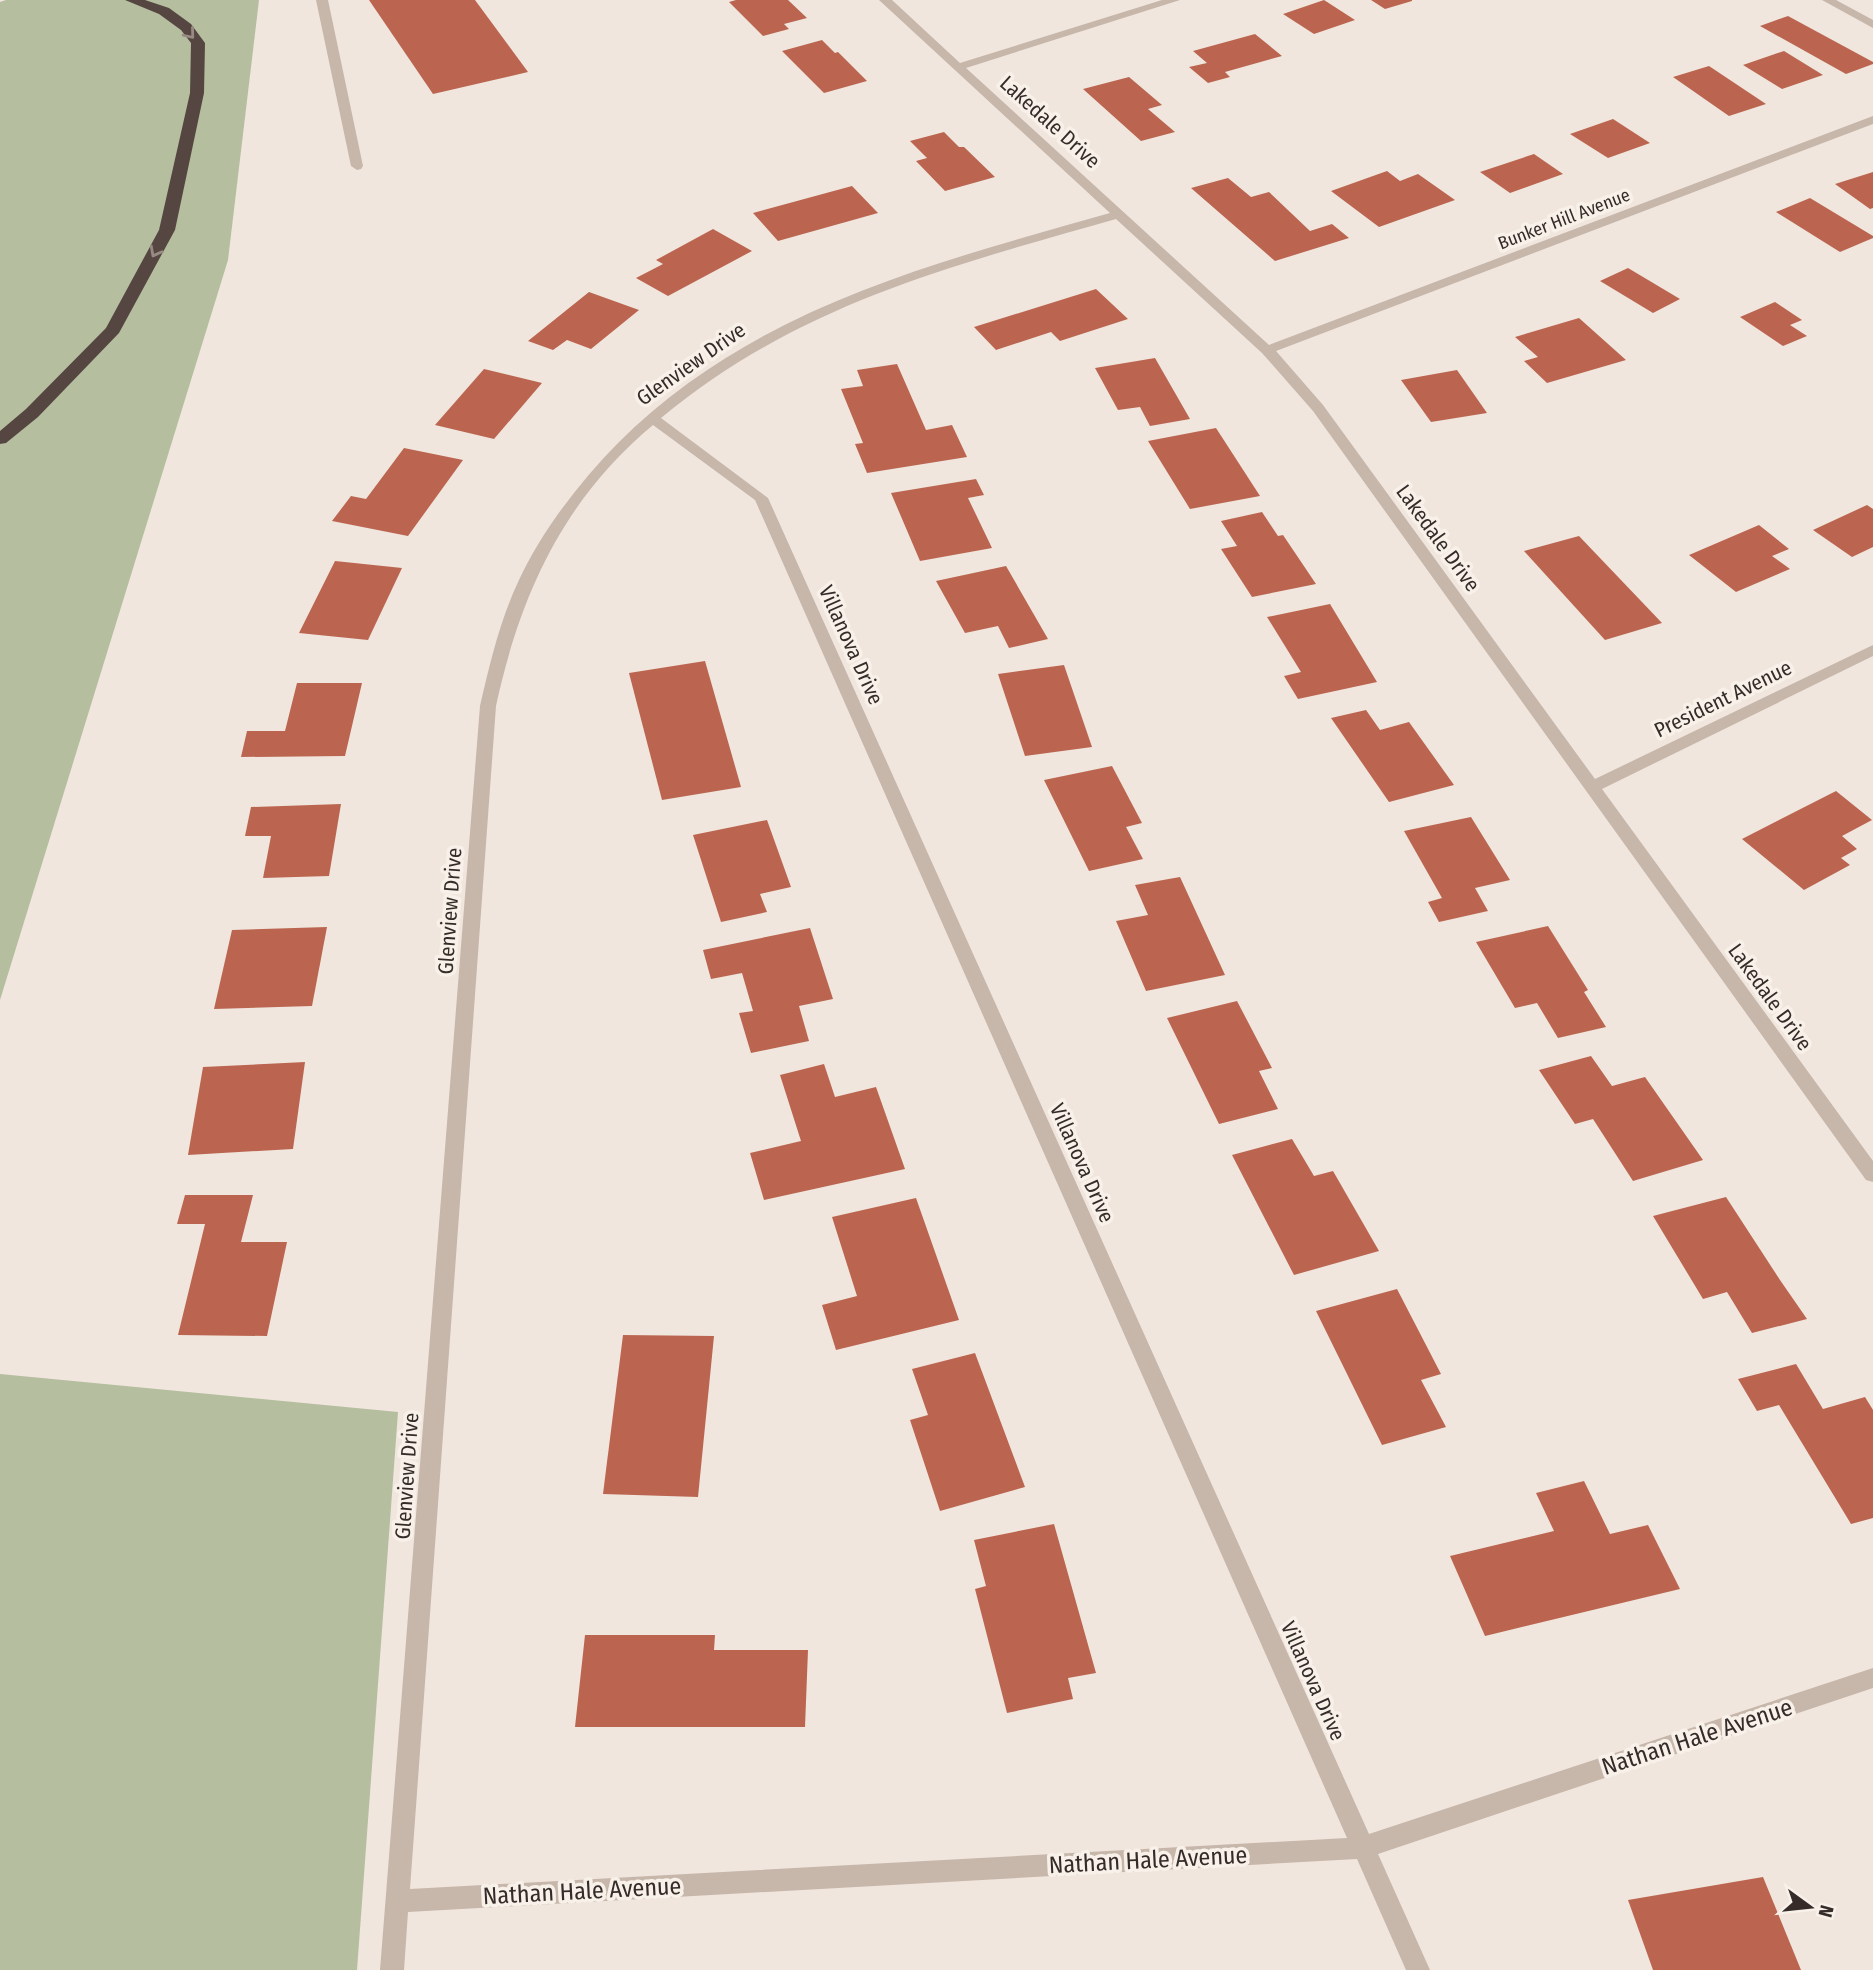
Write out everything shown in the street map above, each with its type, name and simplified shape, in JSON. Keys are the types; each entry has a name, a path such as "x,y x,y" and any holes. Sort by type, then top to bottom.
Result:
{"highway":[{"path":"0,439 32,414 113,330 167,230 197,93 198,43 186,27 164,12 132,0"}],"street":[{"path":"322,0 357,166"},
{"name":"Lakedale Drive","path":"885,0 1267,350 1318,408 1873,1175"},
{"path":"958,67 1174,0"},
{"path":"1828,0 1873,25"},
{"name":"Bunker Hill Avenue","path":"1267,350 1873,120"},
{"name":"Glenview Drive","path":"392,1970 488,706 503,636 536,561 581,493 651,417 749,349 817,312 891,281 1119,214"},
{"name":"Villanova Drive","path":"651,417 761,498 1418,1970"},
{"name":"President Avenue","path":"1592,787 1873,650"},
{"name":"Nathan Hale Avenue","path":"397,1901 1362,1848 1873,1678"}],"green space":[{"path":"259,0 228,260 0,1000 0,2"},
{"path":"0,1374 398,1412 357,1970 0,1970"}],"building":[{"path":"369,0 475,0 528,72 433,94"},
{"path":"788,0 807,18 784,24 789,29 763,36 729,2"},
{"path":"1324,0 1355,20 1314,34 1283,14"},
{"path":"1371,0 1412,0 1412,1 1385,9"},
{"path":"1788,16 1873,64 1846,74 1760,26"},
{"path":"1255,34 1282,56 1225,72 1230,77 1208,83 1189,67 1207,63 1193,51"},
{"path":"822,40 867,81 824,93 782,51"},
{"path":"1784,51 1823,75 1782,89 1743,65"},
{"path":"1709,66 1766,104 1729,116 1673,77"},
{"path":"1129,77 1162,105 1148,109 1175,132 1141,141 1083,89"},
{"path":"1613,119 1650,143 1608,158 1570,134"},
{"path":"944,132 995,177 945,191 916,161 927,158 910,141"},
{"path":"1534,154 1563,174 1510,193 1480,172"},
{"path":"1387,171 1400,181 1418,174 1455,200 1379,227 1331,191"},
{"path":"1873,172 1873,208 1870,209 1835,184"},
{"path":"1228,178 1251,197 1269,192 1310,231 1332,224 1349,238 1275,261 1191,188"},
{"path":"852,186 878,213 778,241 753,213"},
{"path":"1810,198 1873,238 1840,252 1776,212"},
{"path":"713,229 752,251 668,296 636,278 663,264 656,260"},
{"path":"1628,268 1680,299 1653,313 1600,281"},
{"path":"1096,289 1128,319 1060,341 1051,332 996,350 974,327"},
{"path":"589,292 639,310 591,349 567,340 553,350 528,341"},
{"path":"1775,302 1802,320 1790,325 1807,336 1783,346 1740,317"},
{"path":"1579,318 1626,360 1547,383 1524,361 1538,357 1515,337"},
{"path":"1155,358 1190,419 1150,426 1140,407 1118,410 1095,368"},
{"path":"897,364 926,430 952,425 967,457 867,473 855,444 863,443 841,389 863,386 857,370"},
{"path":"484,369 542,383 494,439 435,425"},
{"path":"1457,370 1487,413 1431,422 1401,380"},
{"path":"1216,428 1260,496 1190,509 1148,441"},
{"path":"404,448 463,460 408,536 332,521 351,496 366,499"},
{"path":"976,479 984,495 968,498 992,548 920,561 891,493"},
{"path":"1867,505 1873,509 1873,547 1852,557 1813,530"},
{"path":"1262,512 1278,536 1283,535 1316,584 1252,597 1221,549 1237,546 1221,521"},
{"path":"1759,525 1789,549 1772,556 1790,569 1736,592 1689,555"},
{"path":"1579,536 1662,623 1605,640 1524,551"},
{"path":"335,561 402,568 368,640 299,633"},
{"path":"1006,566 1048,639 1009,648 998,626 965,633 936,581"},
{"path":"1330,604 1377,682 1298,699 1284,676 1301,672 1267,617"},
{"path":"705,661 741,787 662,800 629,673"},
{"path":"1064,665 1092,747 1025,756 998,674"},
{"path":"297,683 362,683 345,756 241,757 247,731 285,731"},
{"path":"1366,710 1380,730 1409,722 1454,785 1389,802 1331,718"},
{"path":"1112,766 1142,823 1126,827 1143,859 1089,871 1044,780"},
{"path":"1836,791 1872,820 1842,836 1857,849 1841,858 1850,865 1804,890 1742,839"},
{"path":"341,804 329,876 263,878 271,836 245,836 251,807"},
{"path":"1471,817 1510,880 1475,888 1488,911 1439,922 1428,902 1442,898 1404,831"},
{"path":"767,820 791,887 760,894 767,912 721,922 693,835"},
{"path":"1180,877 1225,975 1146,991 1116,921 1148,915 1135,885"},
{"path":"1548,926 1588,990 1584,992 1606,1027 1558,1038 1537,1003 1515,1008 1476,942"},
{"path":"327,927 312,1006 214,1009 232,930"},
{"path":"810,928 833,999 799,1006 809,1041 751,1053 739,1013 753,1011 742,973 711,979 703,950"},
{"path":"1237,1001 1272,1068 1259,1071 1278,1109 1219,1124 1167,1018"},
{"path":"1591,1056 1612,1086 1645,1077 1703,1160 1633,1181 1593,1119 1575,1124 1539,1070"},
{"path":"305,1062 293,1149 188,1155 203,1067"},
{"path":"824,1064 835,1097 876,1087 905,1169 764,1200 750,1153 801,1141 780,1075"},
{"path":"1292,1139 1314,1176 1333,1171 1379,1251 1294,1275 1232,1155"},
{"path":"185,1195 253,1195 241,1242 287,1242 267,1336 178,1335 205,1224 177,1224"},
{"path":"1726,1197 1807,1319 1752,1333 1727,1292 1703,1299 1653,1216"},
{"path":"916,1198 959,1320 836,1350 822,1305 857,1296 832,1217"},
{"path":"1397,1289 1441,1374 1421,1380 1446,1427 1382,1445 1316,1311"},
{"path":"623,1335 714,1336 698,1497 603,1494"},
{"path":"975,1353 1025,1487 940,1511 910,1420 928,1415 912,1369"},
{"path":"1796,1364 1823,1409 1865,1397 1873,1410 1873,1518 1851,1524 1779,1405 1757,1411 1738,1379"},
{"path":"1584,1481 1610,1534 1648,1525 1680,1589 1485,1636 1450,1556 1554,1531 1536,1493"},
{"path":"1054,1524 1096,1673 1068,1678 1073,1699 1007,1713 975,1589 986,1586 974,1540"},
{"path":"585,1635 715,1635 714,1650 808,1650 805,1727 575,1727"},
{"path":"1763,1877 1801,1970 1653,1970 1628,1900"}]}
